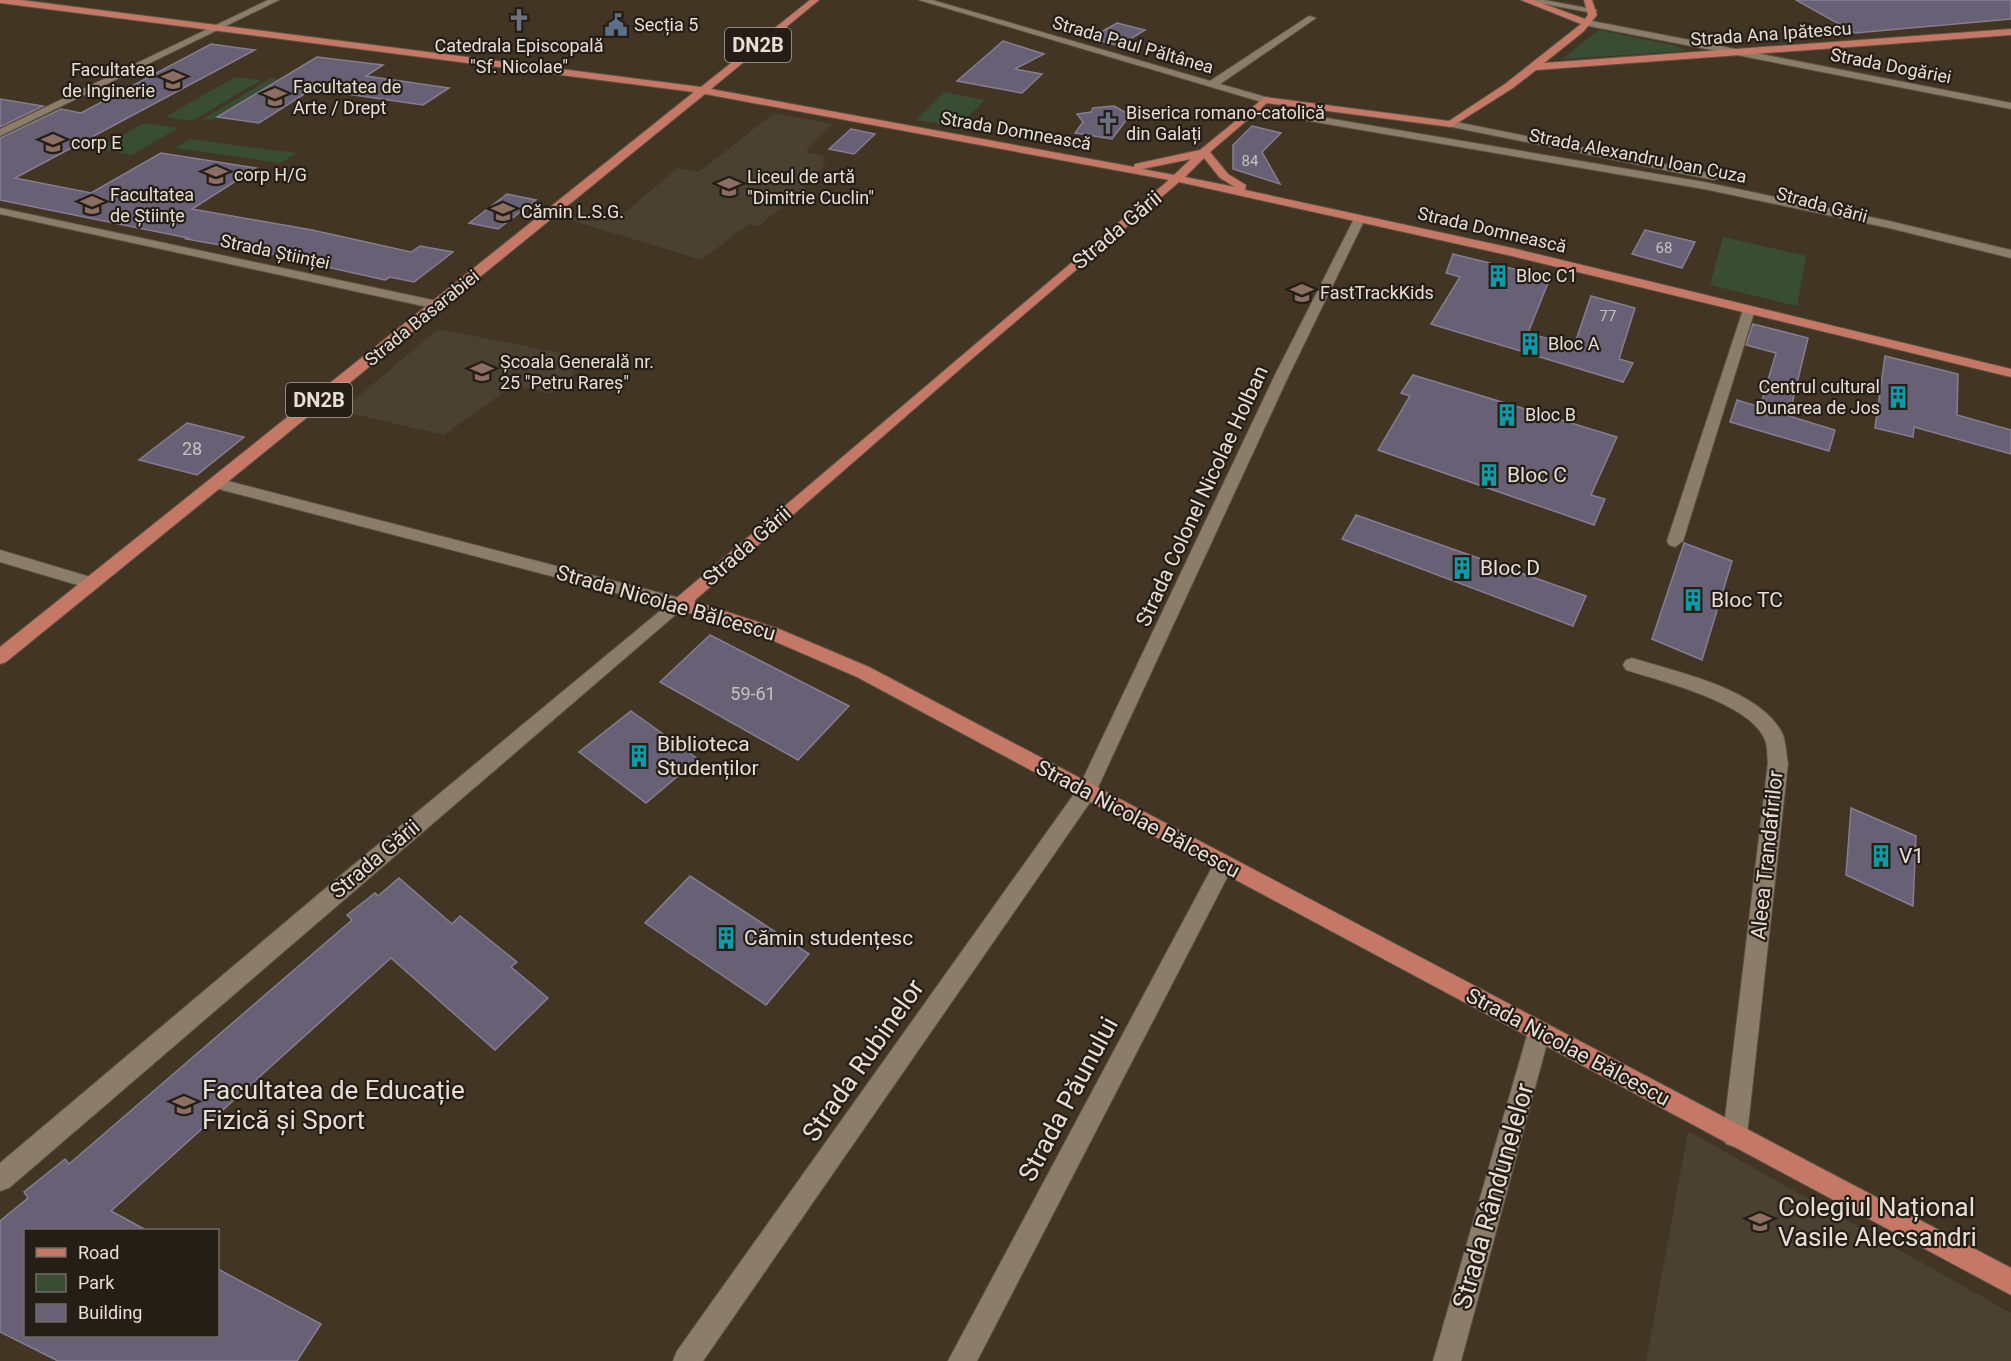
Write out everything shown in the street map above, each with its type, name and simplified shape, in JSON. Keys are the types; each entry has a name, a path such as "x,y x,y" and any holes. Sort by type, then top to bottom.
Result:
{"main road":[{"name":"Strada Domnească","path":"0,0 703,91 1178,178 2011,373"},
{"name":"DN2B","path":"703,91 814,0"},
{"path":"1526,0 1587,23"},
{"path":"1451,124 1475,110 1533,67 1587,23 1593,15 1588,0"},
{"name":"Strada Ana Ipătescu","path":"1533,67 2011,32"},
{"name":"Strada Basarabiei","path":"0,657 703,91"},
{"name":"Strada Gării","path":"680,604 962,360 1178,178 1204,152 1265,100 1451,124"},
{"path":"1119,168 1156,164 1204,152 1224,176 1239,186 1274,200"},
{"name":"Strada Nicolae Bălcescu","path":"680,604 753,625 827,655 2011,1282"}],"street":[{"path":"0,133 275,0"},
{"path":"814,0 821,0"},
{"name":"Strada Paul Păltânea","path":"922,0 1265,100"},
{"path":"1526,0 1593,10"},
{"path":"1210,85 1312,18"},
{"name":"Strada Dogăriei","path":"1587,23 2011,106"},
{"name":"Strada Alexandru Ioan Cuza","path":"1255,109 1521,153 1911,228 2011,254"},
{"name":"Strada Gării","path":"1451,124 1665,165 1911,228"},
{"name":"Strada Științei","path":"0,211 437,305"},
{"name":"Strada Colonel Nicolae Holban","path":"1086,792 1281,375 1359,219"},
{"path":"1675,541 1749,310"},
{"name":"Strada Nicolae Bălcescu","path":"216,483 680,604"},
{"path":"0,556 91,583"},
{"name":"Strada Gării","path":"0,1179 362,869 680,604"},
{"name":"Aleea Trandafirilor","path":"1632,665 1736,702 1761,719 1774,737 1778,763 1735,1135"},
{"name":"Strada Rubinelor","path":"687,1361 1086,792"},
{"name":"Strada Păunului","path":"962,1361 1224,864"},
{"name":"Strada Rândunelelor","path":"1447,1361 1539,1032"}],"shaded area":[{"name":"Liceul de artă \"Dimitrie Cuclin\"","path":"774,113 833,124 807,148 808,153 826,156 822,160 826,165 818,172 819,176 812,177 802,185 806,189 758,226 749,224 701,260 571,220 581,212 617,219 678,168 699,172"},
{"name":"Școala Generală nr. 25 \"Petru Rareș\"","path":"438,329 591,359 551,394 514,385 444,435 341,411"},
{"name":"Colegiul Național Vasile Alecsandri","path":"1688,1131 2011,1313 2011,1361 1646,1361"}],"green space":[{"path":"1599,30 1677,46 1686,51 1562,59"},
{"path":"235,77 261,80 192,121 165,117"},
{"path":"271,78 278,79 211,120 203,119"},
{"path":"944,92 985,100 957,127 916,120"},
{"path":"144,123 178,128 132,155 98,149"},
{"path":"190,139 296,153 281,163 175,148"},
{"path":"1723,237 1806,256 1797,306 1710,285"}],"building":[{"path":"1796,0 2011,0 2011,19 1855,33"},
{"path":"1117,23 1145,30 1119,46 1090,38"},
{"path":"1003,41 1044,54 1015,69 1042,74 1022,93 957,81"},
{"path":"211,44 255,50 15,178 91,193 161,153 256,168 192,209 312,230 411,252 420,246 453,252 414,282 390,277 385,280 313,264 316,262 186,239 188,238 0,200 0,138 61,109 81,113"},
{"path":"317,57 383,65 366,76 449,88 423,105 312,89 259,123 217,117"},
{"path":"0,99 43,106 0,127"},
{"name":"Biserica romano-catolică din Galați","path":"1114,106 1130,115 1112,139 1075,133 1083,122 1077,114 1091,112 1093,108"},
{"path":"1252,126 1281,133 1262,152 1280,184 1233,169 1233,145"},
{"path":"851,129 875,134 854,154 829,149"},
{"name":"Cămin L.S.G.","path":"507,194 536,200 498,229 469,223"},
{"path":"1645,230 1695,242 1682,268 1632,254"},
{"path":"1453,254 1550,278 1528,333 1574,346 1591,296 1635,308 1619,359 1633,363 1623,382 1431,324 1460,277 1446,273"},
{"path":"1753,324 1808,338 1789,416 1835,430 1829,451 1730,422 1737,400 1760,407 1776,353 1746,345"},
{"path":"1885,356 1958,374 1957,415 2011,430 2011,454 1914,427 1913,437 1875,428"},
{"path":"1413,375 1617,437 1591,495 1605,499 1594,525 1378,450 1410,396 1401,393"},
{"path":"187,423 244,437 197,475 139,460"},
{"name":"Bloc D","path":"1356,515 1586,596 1573,626 1342,539"},
{"name":"Bloc TC","path":"1684,543 1732,561 1702,660 1652,639"},
{"path":"710,635 849,706 798,760 660,682"},
{"name":"Biblioteca Studenților","path":"631,711 698,759 646,803 579,752"},
{"name":"V1","path":"1851,808 1916,836 1913,906 1846,875"},
{"name":"Cămin studențesc","path":"690,876 809,954 766,1005 645,923"},
{"name":"Facultatea de Educație Fizică și Sport","path":"399,878 452,924 460,916 517,962 511,967 548,998 495,1050 391,958 111,1211 144,1229 24,1229 24,1337 219,1337 219,1270 321,1324 297,1361 58,1361 0,1332 0,1221 28,1198 24,1192 65,1159 69,1164 352,920 347,915 375,893 378,896"}],"place":[{"name":"Catedrala Episcopală \"Sf. Nicolae\"","path":"519,20"},
{"name":"Secția 5","path":"616,25"},
{"name":"Facultatea de Inginerie","path":"173,80"},
{"name":"Facultatea de Arte / Drept","path":"275,97"},
{"name":"Biserica romano-catolică din Galați","path":"1108,123"},
{"name":"corp E","path":"53,143"},
{"name":"corp H/G","path":"216,175"},
{"name":"Liceul de artă \"Dimitrie Cuclin\"","path":"729,187"},
{"name":"Facultatea de Științe","path":"92,205"},
{"name":"Cămin L.S.G.","path":"503,212"},
{"name":"Bloc C1","path":"1498,276"},
{"name":"FastTrackKids","path":"1302,293"},
{"name":"Bloc A","path":"1530,344"},
{"name":"Școala Generală nr. 25 \"Petru Rareș\"","path":"482,372"},
{"name":"Centrul cultural Dunarea de Jos","path":"1898,397"},
{"name":"Bloc B","path":"1507,415"},
{"name":"Bloc C","path":"1489,475"},
{"name":"Bloc D","path":"1462,568"},
{"name":"Bloc TC","path":"1693,600"},
{"name":"Biblioteca Studenților","path":"639,756"},
{"name":"V1","path":"1881,856"},
{"name":"Cămin studențesc","path":"726,938"},
{"name":"Facultatea de Educație Fizică și Sport","path":"184,1105"},
{"name":"Colegiul Național Vasile Alecsandri","path":"1760,1222"}]}
